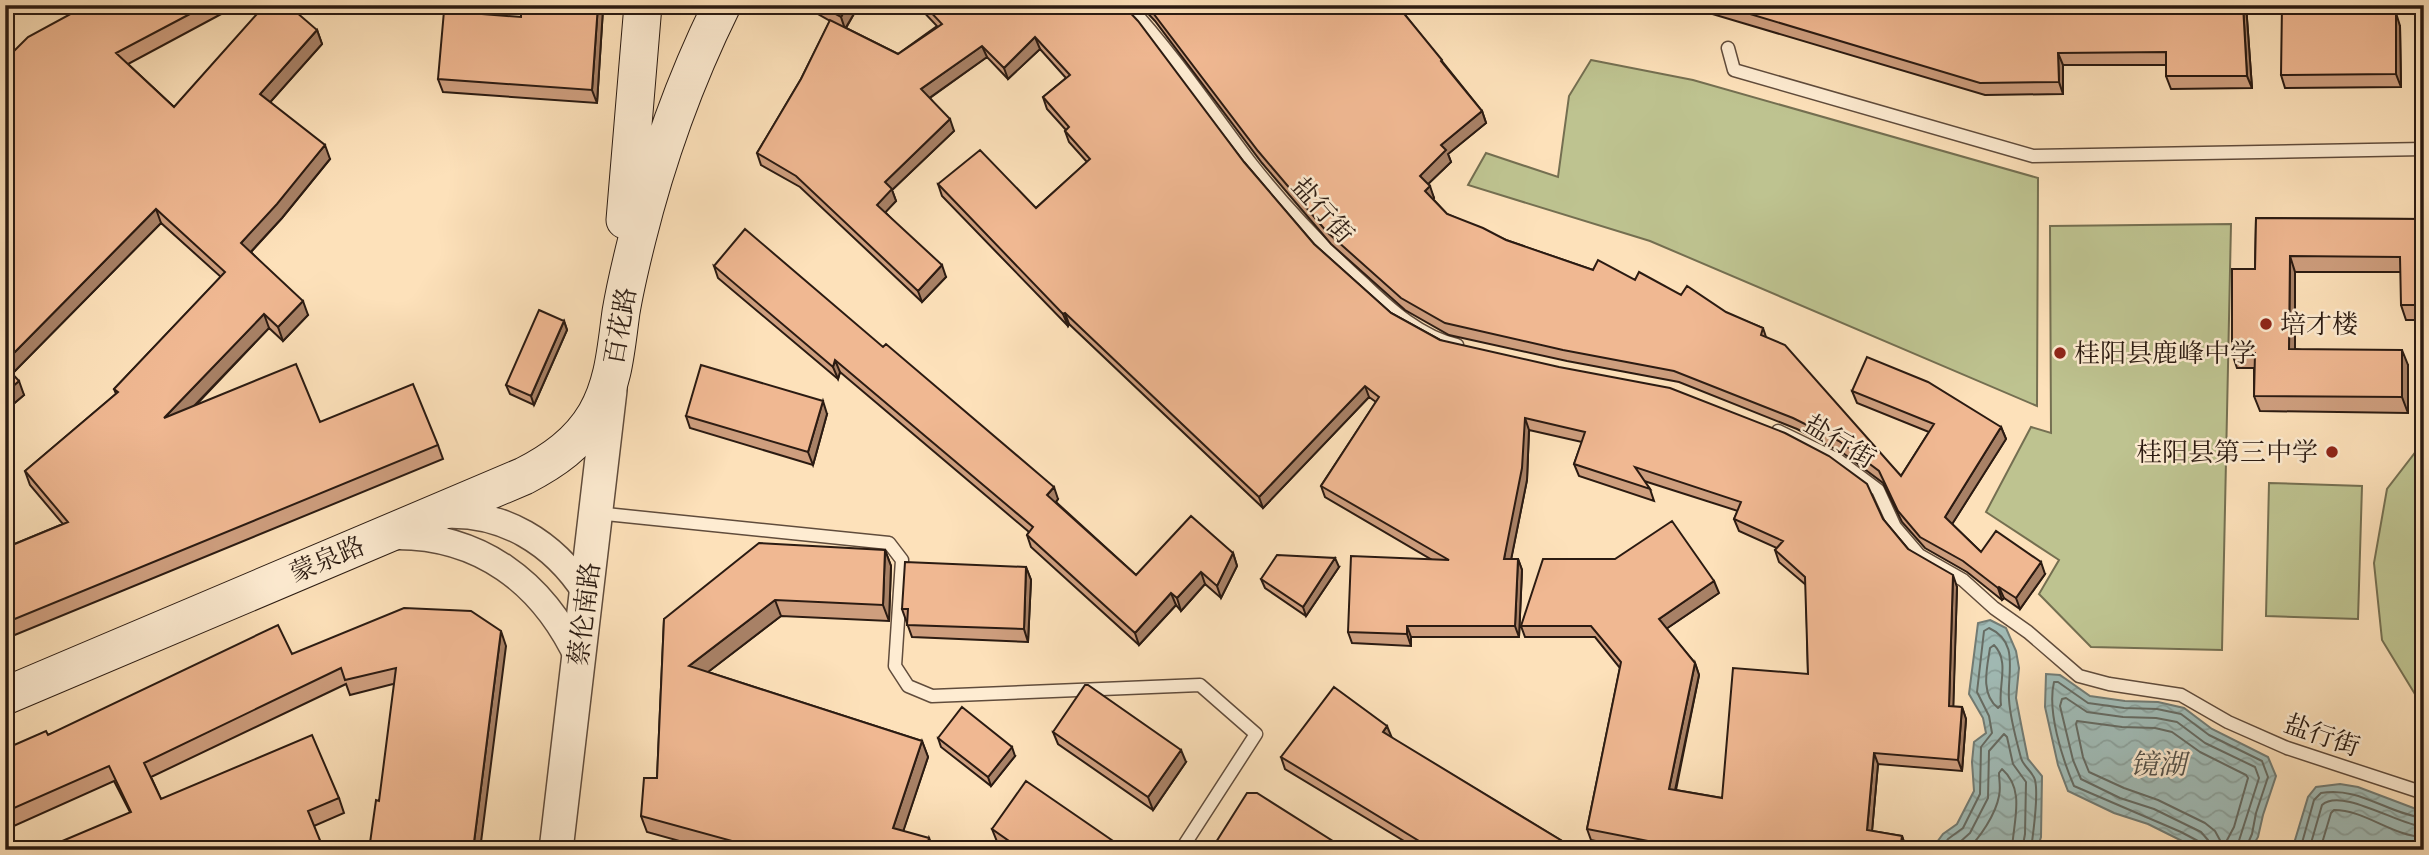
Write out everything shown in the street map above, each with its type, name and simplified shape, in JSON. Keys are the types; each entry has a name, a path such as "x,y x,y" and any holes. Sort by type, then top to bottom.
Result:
{"main road":[{"name":"百花路","path":"612,378 643,5"},
{"name":"百花路","path":"612,378 636,241 654,174 676,109 722,5"},
{"name":"蒙泉路","path":"5,696 524,476 566,450 595,416 612,378"}],"street":[{"name":"蔡伦南路","path":"556,850 612,378"},
{"path":"429,516 475,516 521,531 558,557 574,574 586,593"},
{"path":"383,536 431,538 478,552 499,564 539,596 568,636 579,660"}],"lane":[{"name":"盐行街","path":"1128,5 1255,167 1325,250 1400,317 1446,343 1473,349"},
{"path":"1728,48 1734,70 2033,156 2424,149"},
{"name":"盐行街","path":"1768,427 1838,460 1878,490 1895,527 1919,555 1963,580 2079,676 2109,684 2181,695 2228,722 2287,748 2424,793"},
{"path":"596,513 889,543 902,560 894,666 908,686 932,696 1200,685 1256,734 1181,850"}],"green space":[{"path":"1591,60 1693,80 2038,178 2037,406 1650,241 1468,185 1486,153 1558,177 1569,96"},
{"path":"2231,224 2222,650 2091,647 2039,594 2059,560 1986,512 2031,427 2051,433 2050,226"},
{"path":"2424,441 2424,709 2382,640 2374,563 2387,489"},
{"path":"2269,483 2362,486 2358,619 2266,616"}],"water":[{"path":"1990,620 2006,628 2016,651 2019,668 2016,698 2028,759 2042,776 2041,837 2037,850 1934,850 1943,834 1957,824 1974,791 1974,742 1986,733 1983,718 1969,694 1978,623"},
{"name":"镜湖","path":"2046,674 2060,675 2090,696 2158,702 2184,708 2212,729 2268,757 2276,776 2258,837 2251,849 2200,850 2148,824 2114,813 2068,791 2058,765 2045,707"},
{"path":"2340,784 2358,787 2424,812 2424,850 2292,850 2308,797 2316,787"}],"building":[{"path":"87,5 207,5 116,53 174,107 265,5 288,5 317,30 260,94 325,145 241,243 303,301 278,327 264,314 164,418 296,364 320,422 413,384 438,445 5,623 5,548 68,522 25,471 118,392 114,389 225,272 156,209 5,362 5,60 28,37"},
{"path":"521,5 598,5 592,90 438,79 444,11 521,17"},
{"path":"819,5 848,5 841,17"},
{"path":"924,5 1123,5 1138,21 1244,162 1314,244 1391,313 1440,340 1559,367 1670,388 1785,433 1829,456 1867,484 1883,519 1908,549 1953,575 1949,706 1962,707 1958,760 1874,753 1867,830 1902,836 1900,850 1684,850 1587,829 1621,662 1591,626 1521,626 1543,559 1615,559 1672,521 1714,581 1659,619 1695,663 1669,789 1722,798 1733,668 1808,674 1805,577 1775,550 1783,541 1734,519 1741,502 1635,467 1650,489 1574,464 1585,432 1525,418 1522,468 1504,559 1518,559 1515,626 1407,626 1407,634 1348,632 1351,556 1449,560 1321,486 1379,397 1365,386 1259,497 1063,314 938,184 980,150 1036,208 1090,159 1065,131 1069,127 1043,97 1070,75 1035,37 1004,68 982,46 921,89 950,119 885,182 892,189 877,205 942,265 918,291 796,176 757,153 801,79 830,20 898,54 942,24"},
{"path":"1147,5 1397,5 1482,111 1441,145 1446,150 1420,176 1430,186 1425,191 1447,214 1506,240 1593,270 1598,260 1635,280 1639,272 1681,295 1687,286 1726,312 1763,328 1761,335 1785,345 1901,476 1934,424 1852,391 1867,357 1928,382 2001,427 1945,517 1981,552 1996,531 2041,562 2016,598 1998,588 1963,561 1920,537 1898,511 1879,471 1839,441 1793,418 1674,371 1563,350 1445,323 1401,298 1327,232 1258,151"},
{"path":"1720,5 1994,5 1992,14 2138,12 2138,5 2243,5 2247,76 2166,76 2166,52 2058,53 2059,82 1980,83"},
{"path":"2282,5 2364,5 2364,13 2396,13 2396,74 2281,75"},
{"name":"培才楼","path":"2256,218 2424,219 2424,305 2401,305 2400,257 2290,256 2289,349 2402,350 2402,397 2254,396 2255,353 2232,353 2232,269 2255,269"},
{"path":"745,229 883,347 886,344 1054,487 1047,495 1136,575 1191,516 1233,553 1217,586 1201,572 1177,598 1171,593 1135,633 1027,535 1033,527 835,360 833,367 714,266"},
{"path":"539,310 564,321 531,396 506,385"},
{"path":"701,365 823,401 808,452 686,416"},
{"path":"5,366 19,381 5,393"},
{"path":"759,543 885,550 883,605 775,600 689,666 922,741 893,828 929,838 926,850 765,850 641,816 644,778 657,778 664,619"},
{"path":"1277,555 1335,558 1303,607 1261,579"},
{"path":"905,562 1026,567 1024,629 907,625 908,609 902,609"},
{"path":"404,608 471,611 501,631 473,850 369,850 376,800 379,801 396,668 345,680 341,668 144,763 161,799 312,735 339,798 308,811 324,850 41,850 131,812 109,766 5,812 5,749 46,731 48,735 278,625 292,654"},
{"path":"1085,685 1181,750 1148,797 1053,732"},
{"path":"1334,687 1387,726 1383,732 1577,850 1434,850 1281,757"},
{"path":"962,707 1012,747 988,777 938,738"},
{"path":"1026,781 1116,843 1111,850 1022,850 992,829"},
{"path":"1247,793 1257,793 1347,850 1211,850"}],"place":[{"name":"培才楼","path":"2266,324"},
{"name":"桂阳县鹿峰中学","path":"2060,353"},
{"name":"桂阳县第三中学","path":"2332,452"}]}
